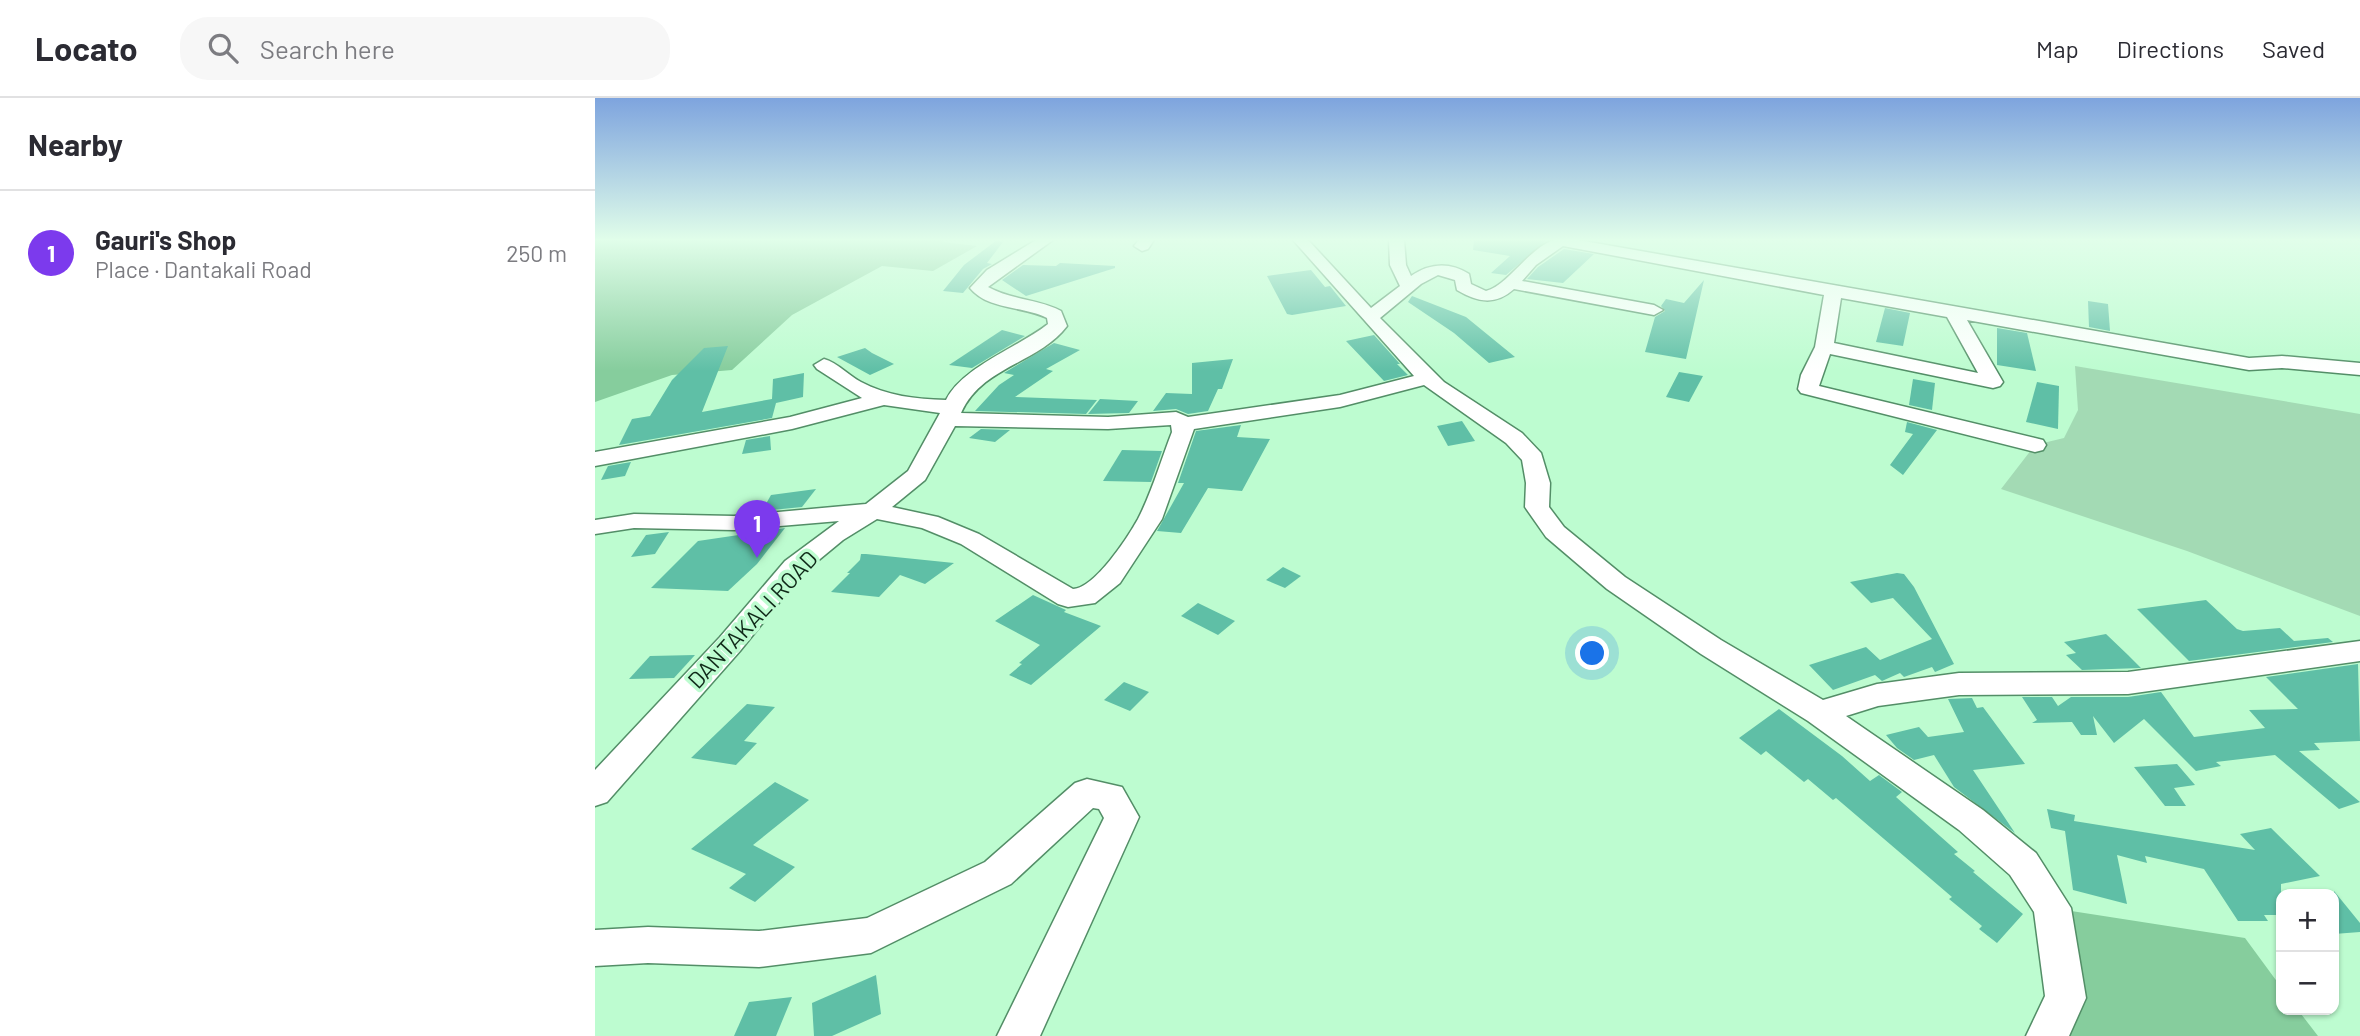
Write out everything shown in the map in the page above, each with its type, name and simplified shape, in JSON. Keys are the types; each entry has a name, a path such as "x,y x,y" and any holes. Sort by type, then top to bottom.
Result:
{"street":[{"name":"DANTAKALI ROAD","path":"595,792 730,643 794,567 834,535 873,511 917,475 960,392 981,375 1041,340 1058,326 1055,315 1043,307 993,299 978,288 981,284"},
{"path":"1341,284 1429,378 1514,438 1533,458 1538,483 1537,507 1555,532 1616,583 1711,647 1819,713 1971,820 2023,864 2052,908 2066,999 2047,1036"},
{"path":"1371,316 1403,292 1407,284"},
{"path":"1463,284 1471,292 1490,296 1503,293 1512,284 1654,310"},
{"path":"1801,284 2249,364 2282,362 2360,369"},
{"path":"1835,290 1824,347 1811,374 1808,388 2035,445"},
{"path":"1824,347 1993,382 1953,311"},
{"path":"824,365 844,382 881,399 949,413 1108,423 1176,418 1183,424 1340,401 1429,378"},
{"path":"595,459 792,423 881,399"},
{"path":"595,527 634,521 746,522 873,511 929,522 970,539 1068,598 1085,597 1111,578 1150,519 1183,432 1183,424"},
{"path":"1819,713 1877,695 1959,684 2128,683 2360,651"},
{"path":"595,948 649,946 759,949 871,935 998,873 1087,793 1110,797 1122,817 1018,1036"}],"green space":[{"path":"595,284 849,284 792,315 732,370 672,375 595,402"},
{"path":"2075,366 2360,414 2360,616 2187,551 2001,489 2035,445 2064,438 2078,410"},
{"path":"2052,908 2245,938 2276,980 2276,1015 2302,1015 2318,1036 2047,1036"}],"building":[{"path":"949,284 971,284 963,293 943,291"},
{"path":"1008,284 1065,284 1026,296"},
{"path":"1271,284 1330,286 1346,306 1292,315 1287,314"},
{"path":"1703,284 1686,359 1645,352 1655,317 1665,311 1661,306 1666,299 1684,303"},
{"path":"1412,296 1466,317 1515,357 1489,363 1454,333 1408,302"},
{"path":"2088,301 2108,304 2110,331 2089,327"},
{"path":"1885,308 1910,313 1903,346 1876,342"},
{"path":"1997,328 2027,333 2036,371 1997,365"},
{"path":"1002,330 1025,336 972,368 949,365"},
{"path":"1374,335 1408,375 1384,381 1346,341"},
{"path":"1054,343 1080,350 1046,369 1053,371 1015,397 1097,400 1086,414 975,411 999,385 1014,375 1004,373"},
{"path":"728,346 702,412 772,399 773,379 804,373 803,397 776,403 772,418 619,445 632,419 650,416 672,380 704,348"},
{"path":"865,348 894,364 870,375 837,357"},
{"path":"1233,359 1222,389 1218,389 1208,411 1188,414 1176,409 1153,411 1166,393 1192,394 1192,363"},
{"path":"1679,372 1703,376 1689,402 1666,397"},
{"path":"1913,379 1935,383 1932,410 1909,405"},
{"path":"2037,382 2059,386 2058,429 2026,422"},
{"path":"1100,399 1138,401 1129,413 1088,414"},
{"path":"1462,421 1475,441 1448,446 1437,426"},
{"path":"1907,422 1937,430 1903,475 1890,465 1913,434 1905,432"},
{"path":"1241,425 1237,437 1270,439 1242,491 1208,488 1181,533 1157,531 1184,483 1178,483 1196,431"},
{"path":"981,429 1010,430 995,442 969,438"},
{"path":"770,436 771,450 742,454 746,440"},
{"path":"1122,450 1162,451 1151,482 1103,481"},
{"path":"631,462 625,476 601,480 608,466"},
{"path":"816,489 802,507 762,511 771,495"},
{"path":"785,528 757,564 728,591 651,588 698,541"},
{"path":"669,532 655,554 631,557 646,535"},
{"path":"861,554 954,563 925,584 900,575 879,597 831,592 850,573 847,573 860,560"},
{"path":"1283,567 1301,576 1285,588 1266,580"},
{"path":"1904,574 1914,587 1954,664 1935,672 1932,667 1904,677 1900,673 1882,681 1875,675 1833,690 1809,665 1866,647 1880,660 1932,639 1893,598 1871,603 1850,582"},
{"path":"1033,595 1066,610 1064,612 1101,626 1031,685 1009,675 1040,645 995,621"},
{"path":"2206,600 2237,629 2243,631 2280,628 2294,641 2328,638 2333,642 2189,661 2137,609"},
{"path":"1198,603 1235,621 1218,635 1181,616"},
{"path":"2106,634 2141,668 2082,670 2066,655 2076,653 2064,642"},
{"path":"695,655 674,678 629,679 650,656"},
{"path":"2358,664 2360,741 2314,743 2320,750 2299,751 2360,802 2339,809 2275,755 2216,762 2221,766 2196,771 2144,719 2114,743 2093,716 2097,735 2081,735 2072,722 2032,723 2037,720 2022,697 2052,697 2058,706 2071,697 2128,697 2161,692 2194,737 2265,728 2249,710 2298,709 2266,677"},
{"path":"1124,682 1149,692 1130,711 1104,700"},
{"path":"1972,698 1977,708 1983,707 2025,764 1973,770 2015,833 1954,787 1934,755 1914,760 1897,748 1886,735 1919,727 1928,737 1964,732 1948,699"},
{"path":"747,704 775,707 744,741 757,743 736,765 691,758"},
{"path":"1779,709 1842,756 1870,781 1879,775 1902,792 1896,797 1958,852 1954,854 1975,871 1973,872 2023,914 1997,943 1979,929 1982,926 1949,899 1952,897 1836,798 1833,800 1808,779 1804,782 1766,751 1761,755 1739,738"},
{"path":"2177,764 2195,785 2174,788 2186,806 2165,806 2134,767"},
{"path":"775,782 809,800 753,845 795,867 755,902 729,888 746,874 691,849"},
{"path":"2047,809 2075,815 2074,821 2255,850 2240,834 2271,828 2320,876 2281,884 2281,889 2276,889 2276,915 2264,915 2268,921 2238,921 2204,869 2145,856 2147,863 2117,855 2127,904 2073,890 2065,831 2051,828"},
{"path":"2339,897 2360,923 2360,932 2339,934"},
{"path":"876,975 881,1014 832,1036 814,1036 812,1003"},
{"path":"792,997 776,1036 734,1036 749,1002"}],"place":[{"name":"Gauri's Shop","path":"757,558"}]}
